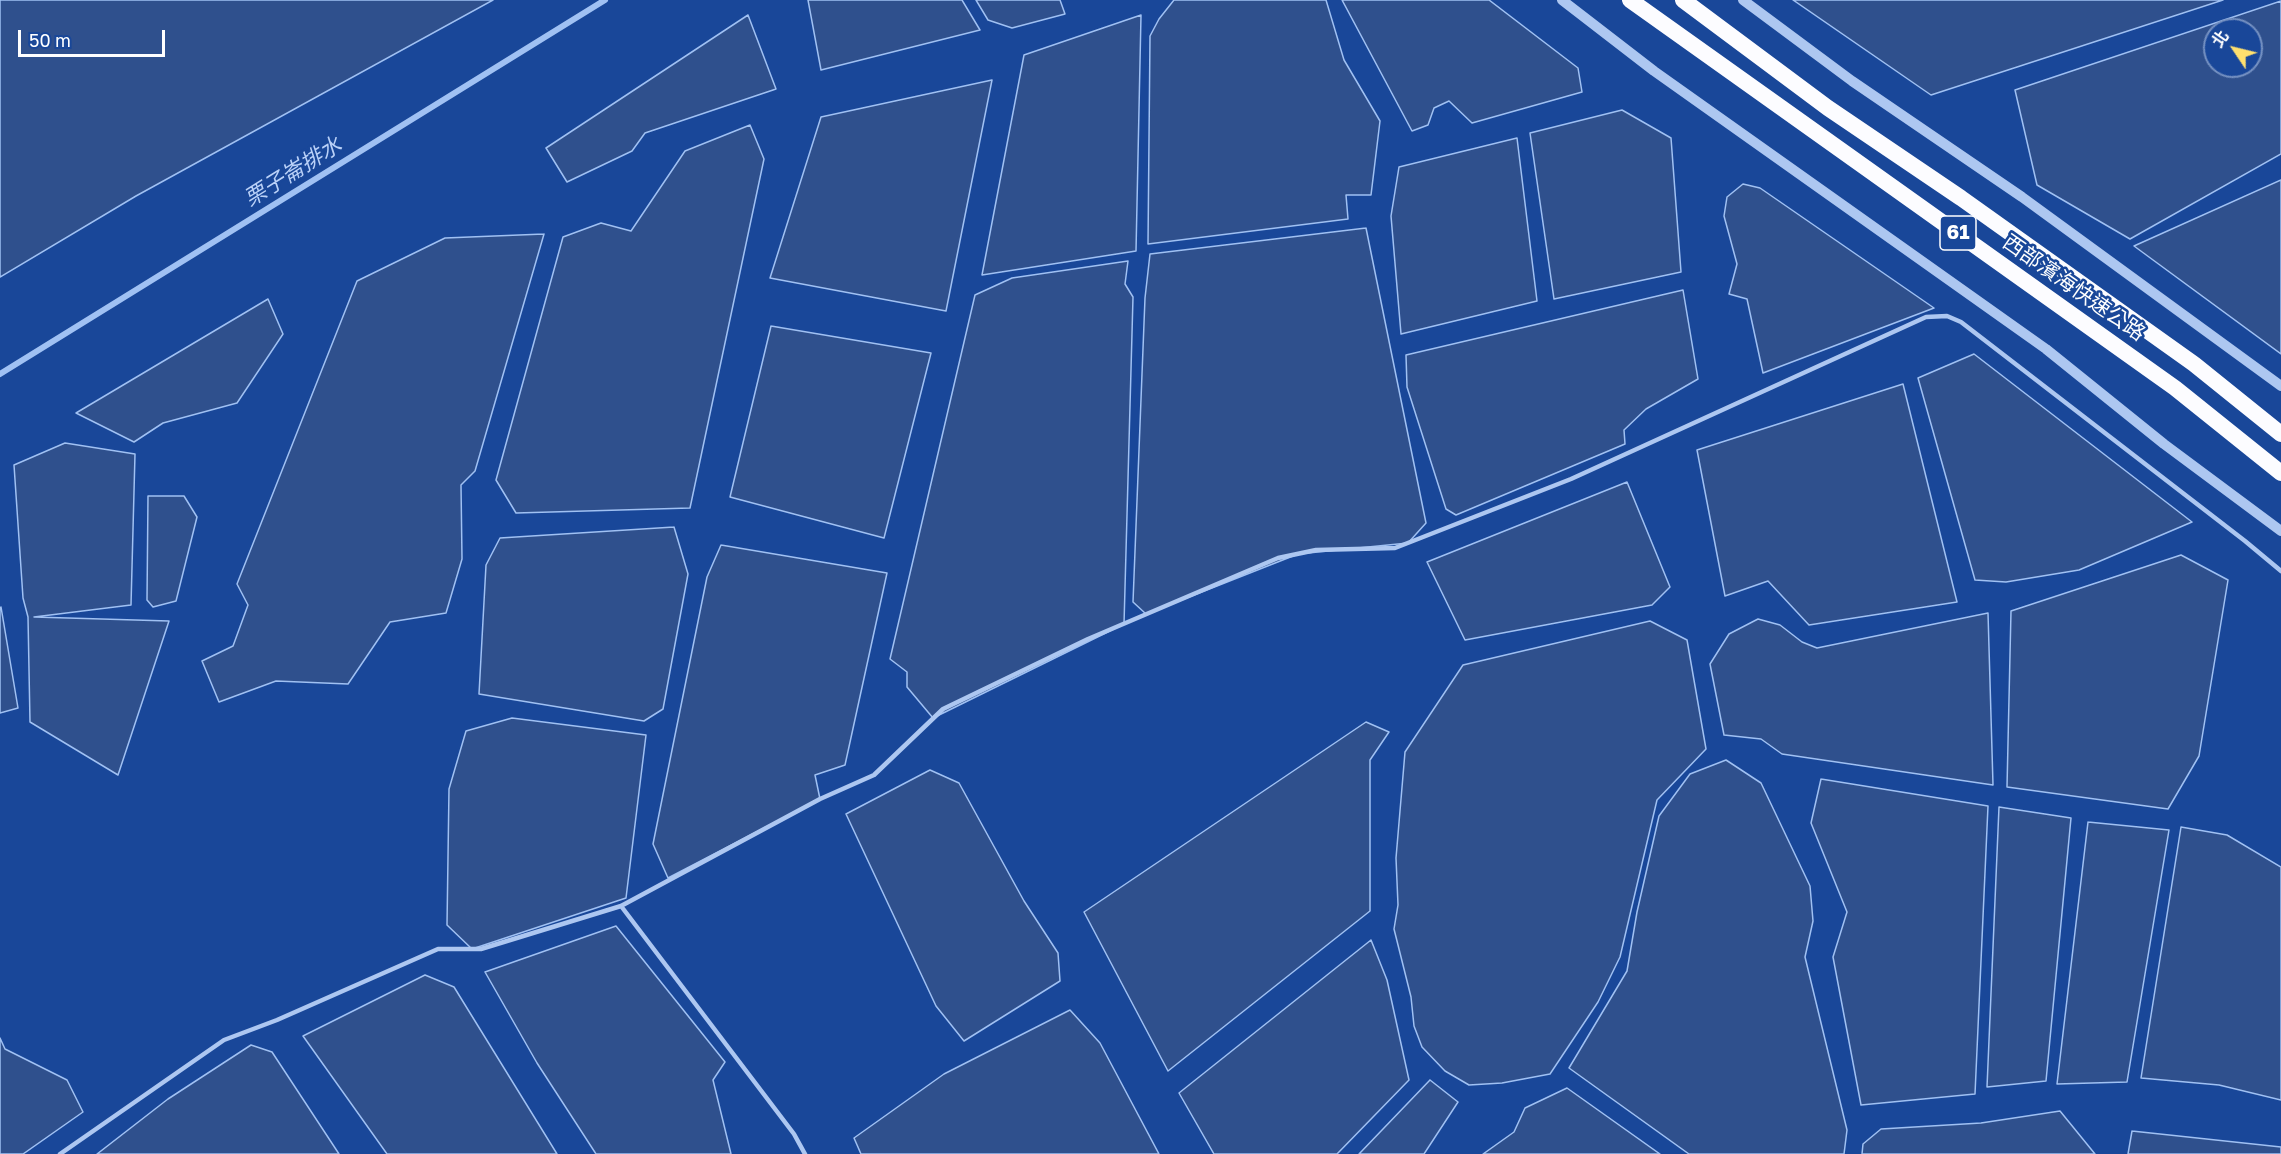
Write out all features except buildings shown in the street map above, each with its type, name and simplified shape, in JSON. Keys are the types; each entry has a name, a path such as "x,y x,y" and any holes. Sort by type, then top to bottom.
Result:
{"highway":[{"name":"西部濱海快速公路","path":"1630,0 2175,388 2281,473"},
{"name":"西部濱海快速公路","path":"1683,0 1828,108 1961,198 2194,364 2281,434"}],"street":[{"path":"1562,0 1653,71 2046,349 2164,444 2281,531"},
{"path":"1743,0 1852,81 2022,197 2281,386"}],"lane":[{"path":"60,1154 224,1040 277,1020 438,949 481,949 621,906 820,800 874,775 943,709 1088,639 1278,558 1316,550 1395,548 1571,479 1926,317 1947,316 1962,322 2281,571"},
{"path":"621,906 794,1134 805,1154"}],"water":[{"path":"0,0 493,0 136,196 0,277"},
{"path":"808,0 962,0 980,30 821,70"},
{"path":"976,0 1060,0 1065,14 1012,28 988,20"},
{"path":"1174,0 1326,0 1344,60 1380,121 1371,195 1346,195 1348,219 1148,244 1150,36 1159,19"},
{"path":"1342,0 1489,0 1578,68 1582,92 1472,123 1449,101 1434,108 1428,125 1412,131"},
{"path":"1793,0 2223,0 1931,95"},
{"path":"2281,1 2281,154 2130,239 2037,185 2015,90 2203,27 2203,78 2263,78 2263,18 2230,18"},
{"path":"748,15 776,89 645,133 632,151 567,182 546,148"},
{"path":"1141,15 1136,251 982,275 1024,55"},
{"path":"992,80 946,311 770,278 821,117"},
{"path":"1622,110 1671,138 1681,272 1554,299 1530,133"},
{"path":"750,125 764,159 690,508 516,513 496,480 563,237 601,223 631,231 685,151"},
{"path":"1517,138 1537,301 1401,334 1391,216 1399,167"},
{"path":"2281,180 2281,354 2134,246"},
{"path":"1743,184 1760,188 1934,308 1763,373 1747,299 1729,294 1737,264 1724,216 1727,197"},
{"path":"1366,228 1426,523 1408,543 1298,554 1146,614 1133,602 1145,298 1150,254"},
{"path":"544,234 475,471 461,485 462,559 446,613 390,622 348,684 276,681 219,702 202,661 233,646 248,605 237,584 357,281 445,238"},
{"path":"1128,261 1125,284 1133,297 1124,624 933,718 907,687 907,672 890,659 975,295 1012,278"},
{"path":"1683,290 1698,379 1646,409 1624,430 1625,444 1456,515 1446,509 1407,387 1406,355"},
{"path":"268,299 283,334 237,403 163,423 134,442 76,413"},
{"path":"771,326 931,353 884,538 730,497"},
{"path":"1974,354 2192,522 2079,570 2006,582 1975,580 1918,378"},
{"path":"1903,384 1957,602 1809,625 1768,581 1725,596 1697,450"},
{"path":"65,443 135,454 131,605 34,617 169,621 118,775 30,722 28,617 23,598 14,465"},
{"path":"1627,482 1670,587 1652,605 1465,640 1427,562"},
{"path":"148,496 184,496 197,517 176,601 153,607 147,600"},
{"path":"674,527 688,574 663,709 644,721 479,694 486,565 500,538"},
{"path":"721,545 887,573 845,765 815,775 820,799 668,878 653,844 707,577"},
{"path":"2181,555 2228,580 2199,756 2168,809 2007,787 2011,611"},
{"path":"0,608 18,708 0,713"},
{"path":"1988,613 1993,785 1782,754 1761,739 1724,735 1710,664 1729,634 1758,619 1780,625 1802,642 1817,648"},
{"path":"1650,621 1687,640 1706,749 1657,800 1620,957 1598,1002 1550,1074 1502,1083 1469,1085 1445,1071 1422,1047 1414,1026 1411,997 1394,929 1398,905 1396,858 1405,752 1463,665"},
{"path":"512,718 646,735 626,898 472,949 447,925 449,789 466,731"},
{"path":"1366,722 1389,732 1370,760 1370,911 1168,1071 1084,912"},
{"path":"1726,760 1761,783 1810,886 1813,921 1805,957 1847,1130 1844,1154 1689,1154 1569,1068 1627,971 1637,912 1659,816 1690,774"},
{"path":"930,770 959,783 1024,901 1058,953 1060,981 964,1041 936,1006 846,814"},
{"path":"1821,779 1988,806 1975,1094 1861,1105 1833,957 1847,912 1811,823"},
{"path":"1999,807 2071,818 2046,1081 1987,1087"},
{"path":"2088,822 2169,830 2127,1082 2057,1084"},
{"path":"2181,827 2227,835 2281,867 2281,1100 2219,1085 2141,1078"},
{"path":"616,926 725,1062 713,1080 731,1154 596,1154 537,1063 485,972"},
{"path":"1371,940 1387,980 1409,1080 1337,1154 1214,1154 1179,1093"},
{"path":"425,975 454,987 557,1154 387,1154 303,1036"},
{"path":"1070,1010 1100,1043 1159,1154 861,1154 854,1138 944,1074"},
{"path":"0,1038 5,1049 67,1080 83,1112 23,1154 0,1154"},
{"path":"251,1045 272,1052 339,1154 97,1154 168,1099"},
{"path":"1430,1080 1458,1102 1424,1154 1359,1154"},
{"path":"1567,1088 1660,1154 1483,1154 1514,1132 1525,1108"},
{"path":"2060,1111 2095,1154 1862,1154 1863,1144 1881,1129 1981,1123"},
{"path":"2132,1131 2281,1147 2281,1154 2128,1154"}],"waterway":[{"name":"栗子崙排水","path":"0,374 605,0"}]}
